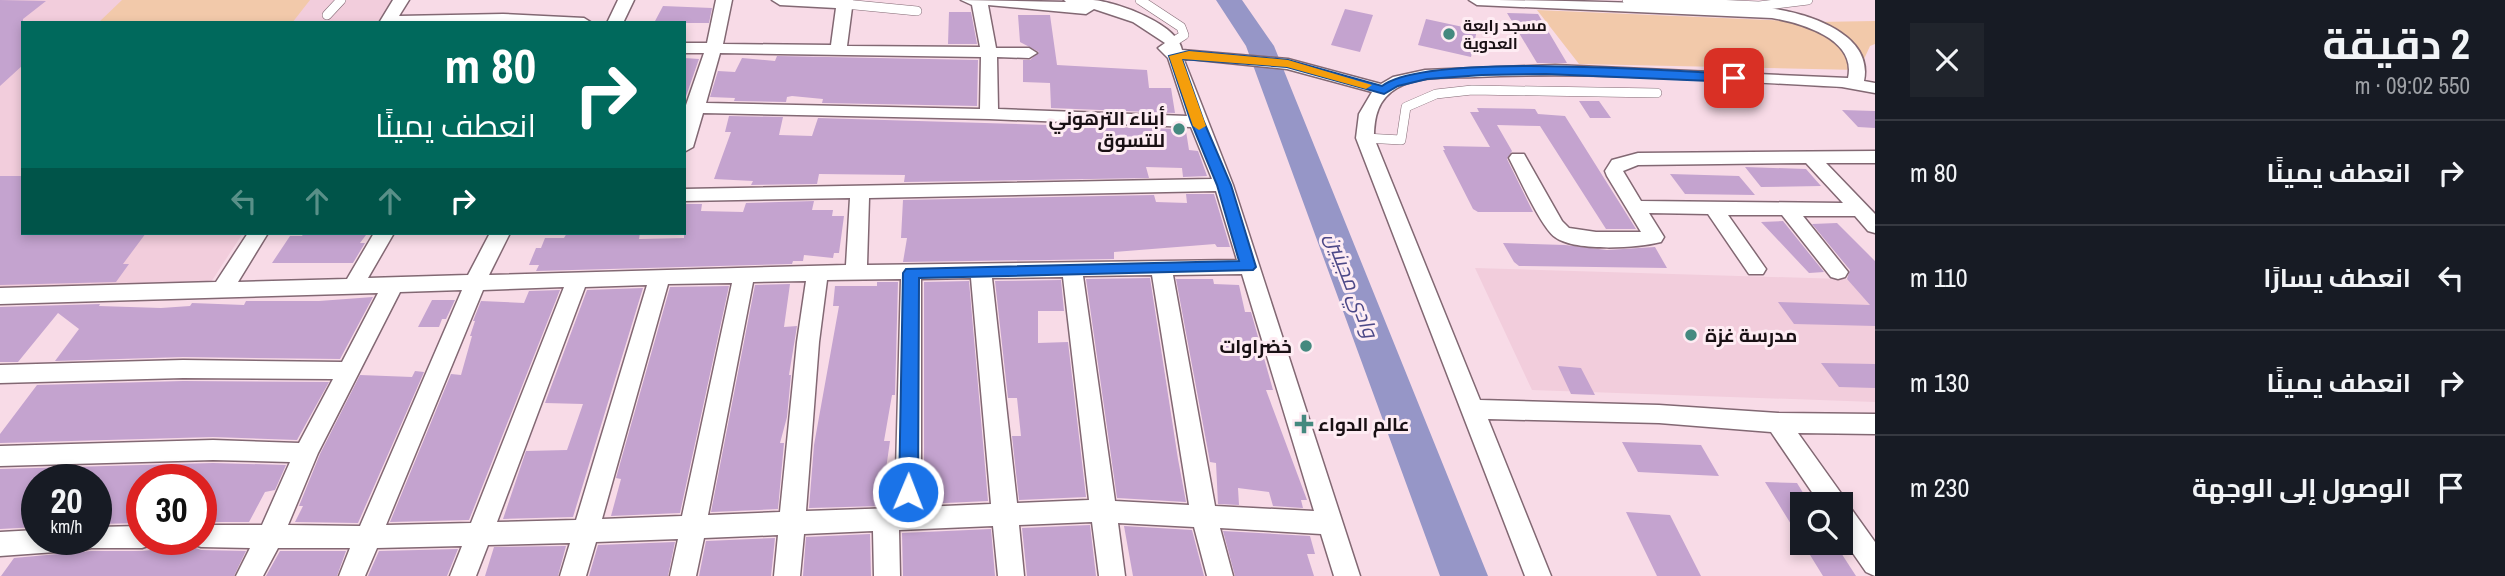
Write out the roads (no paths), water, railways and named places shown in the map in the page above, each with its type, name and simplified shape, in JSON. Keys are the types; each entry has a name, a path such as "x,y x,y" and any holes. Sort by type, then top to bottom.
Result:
{"street":[{"path":"388,21 401,0"},
{"path":"502,21 509,0"},
{"path":"616,21 626,0"},
{"path":"686,139 713,50 724,0"},
{"path":"779,0 845,2 838,51"},
{"path":"969,0 1056,5 1114,15 1136,23 1174,49 1189,54 1288,64 1384,90"},
{"path":"979,0 989,52 989,114"},
{"path":"1072,0 1136,17 1161,31 1174,49 1198,122 1224,185 1347,576"},
{"path":"1476,0 1754,9 1806,20 1841,37 1863,65 1863,71 1855,84"},
{"path":"686,48 1029,53"},
{"path":"1538,576 1365,138 1365,115 1384,90 1393,83 1427,75 1533,70 1855,84 1875,88"},
{"path":"694,108 989,114 1198,122"},
{"path":"1518,158 1554,224 1566,235 1650,239 1654,237 1616,176 1614,171 1619,164 1639,159 1875,158"},
{"path":"1812,159 1875,226"},
{"path":"686,195 860,194 1224,185"},
{"path":"856,274 860,194"},
{"path":"1637,207 1861,210"},
{"path":"1714,209 1756,270"},
{"path":"1788,210 1838,272"},
{"path":"223,289 257,235"},
{"path":"354,285 383,235"},
{"path":"352,576 476,281 499,235"},
{"path":"0,296 476,281 659,279 818,272 856,274 1248,267"},
{"path":"1161,268 1204,516 1220,576"},
{"path":"1072,269 1112,576"},
{"path":"981,271 1012,576"},
{"path":"787,576 804,378 818,272"},
{"path":"887,576 897,519 911,273"},
{"path":"683,576 744,276"},
{"path":"463,576 477,534 579,279"},
{"path":"573,576 659,279"},
{"path":"249,576 271,535 306,453 393,285"},
{"path":"0,393 7,374 183,369 349,371"},
{"path":"1471,409 1659,414 1778,423 1875,424"},
{"path":"1778,423 1826,492"},
{"path":"0,456 213,450 306,453"},
{"path":"217,536 369,537 693,528 1102,511 1330,523"},
{"path":"1853,532 1875,564"},
{"path":"0,544 21,543"}],"lane":[{"path":"327,15 341,0"},
{"path":"1140,0 1181,27 1184,35 1174,49"},
{"path":"1627,0 1754,9 1808,0"},
{"path":"845,2 917,11"},
{"path":"1365,138 1401,140 1406,107 1417,99 1433,95 1485,90 1657,93"}],"waterway":[{"name":"وادي مجينين","path":"1229,0 1260,46 1464,576"}],"place":[{"name":"مسجد رابعة العدوية","path":"1449,34"},
{"name":"أبناء الترهوني للتسوق","path":"1179,129"},
{"name":"مدرسة غزة","path":"1691,335"},
{"name":"خضراوات","path":"1306,346"},
{"name":"عالم الدواء","path":"1304,424"}]}
